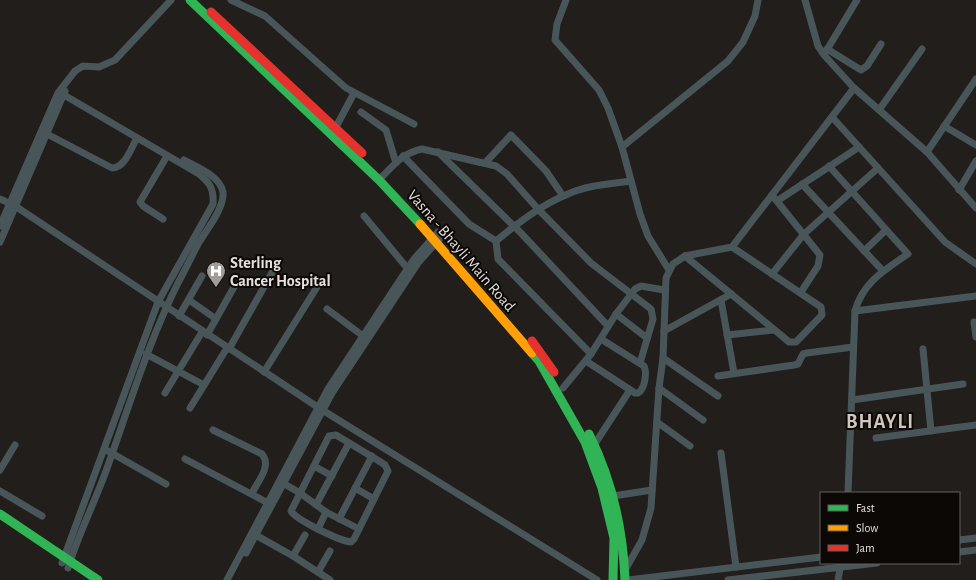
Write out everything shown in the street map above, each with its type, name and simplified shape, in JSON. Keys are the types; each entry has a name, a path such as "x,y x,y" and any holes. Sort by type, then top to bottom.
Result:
{"main road":[{"name":"Vasna - Bhayli Main Road","path":"190,0 381,178"},
{"name":"Vasna - Bhayli Main Road","path":"200,0 336,127 381,178 438,237 545,357 594,445 612,496 623,542 625,580"},
{"name":"Vasna - Bhayli Main Road","path":"438,237 539,361 585,442 602,488 611,523 614,538 613,580"},
{"path":"0,514 66,562 87,580"},
{"path":"0,521 98,580"}],"street":[{"path":"0,242 12,204 58,93 75,71 83,66 100,67 114,60 171,0"},
{"path":"231,0 265,16 346,88 414,124"},
{"path":"566,0 557,24 554,40 599,90 608,108 622,147 648,236 669,270"},
{"path":"622,147 728,61 744,42 755,16 758,0"},
{"path":"805,0 818,46 826,52 860,70 867,66 881,44"},
{"path":"826,52 857,0"},
{"path":"879,110 922,49"},
{"path":"826,52 854,88 927,152 976,208"},
{"path":"927,152 976,79"},
{"path":"0,226 47,134 64,95 68,80"},
{"path":"625,570 642,540 651,508 659,388 663,358 664,290 669,270 674,264 685,256 732,247 854,88"},
{"path":"336,127 354,93"},
{"path":"64,95 199,174 213,188 214,196 213,204 158,302 66,562"},
{"path":"361,112 386,130 396,163"},
{"path":"832,117 945,242 976,264"},
{"path":"944,126 976,145"},
{"path":"66,562 112,453 146,354 166,307 197,246 218,212 222,200 223,192 219,184 200,168 123,130"},
{"path":"47,134 112,168 117,168 122,165 137,138"},
{"path":"486,162 511,135 546,171 563,196"},
{"path":"777,201 859,147"},
{"path":"381,178 403,156 413,151 422,149 486,162 496,166 507,174 538,209 591,263 651,309 653,319 640,363"},
{"path":"438,152 514,226 608,326"},
{"path":"164,219 143,206 140,202 167,156"},
{"path":"403,156 469,224 496,241"},
{"path":"959,190 976,161"},
{"path":"829,166 908,254 872,280 858,299 855,311 853,347 848,492"},
{"path":"772,274 804,234 851,190 878,168"},
{"path":"496,241 538,209 563,196 602,184 631,181"},
{"path":"802,184 884,271"},
{"path":"772,195 820,255 820,260 801,292"},
{"path":"0,199 12,204 228,349 321,409 597,580"},
{"path":"364,216 408,269"},
{"path":"864,251 886,230"},
{"path":"321,409 328,389 408,269 438,237"},
{"path":"227,580 254,534 321,409 418,263 438,237"},
{"path":"496,241 498,259 591,354"},
{"path":"685,256 774,330 793,343 796,342 822,315 821,307 801,292 732,247"},
{"path":"190,408 228,349 273,271"},
{"path":"180,316 202,276"},
{"path":"563,388 591,354 631,293 641,286 664,290"},
{"path":"165,393 204,333 216,319 234,287"},
{"path":"264,372 318,287"},
{"path":"664,331 731,294"},
{"path":"855,311 976,296"},
{"path":"189,300 216,319"},
{"path":"721,300 734,373"},
{"path":"327,309 363,336"},
{"path":"616,314 647,338"},
{"path":"974,322 976,337"},
{"path":"727,335 774,330"},
{"path":"586,360 630,390 638,393 642,390 646,370 644,366 602,338"},
{"path":"718,376 794,365 798,364 803,354 853,347"},
{"path":"923,349 931,431"},
{"path":"146,354 204,385"},
{"path":"663,358 718,396"},
{"path":"852,400 963,384"},
{"path":"659,388 703,420"},
{"path":"594,445 630,390"},
{"path":"657,422 690,446"},
{"path":"876,438 976,425"},
{"path":"213,430 262,454 266,458 267,464 252,493"},
{"path":"336,435 372,456 385,465 388,471 354,540 351,542 318,529 292,512 329,436 336,435"},
{"path":"316,505 349,443"},
{"path":"0,470 15,445"},
{"path":"105,449 166,484"},
{"path":"721,453 736,567"},
{"path":"339,519 372,456"},
{"path":"184,460 252,493 270,504"},
{"path":"314,466 332,476"},
{"path":"281,483 300,493 326,512 359,529"},
{"path":"355,488 374,499"},
{"path":"612,496 652,490"},
{"path":"0,491 42,516"},
{"path":"318,529 326,512"},
{"path":"254,534 294,556 330,580"},
{"path":"232,580 254,534"},
{"path":"294,556 305,535"},
{"path":"960,540 976,538"},
{"path":"318,572 330,550"},
{"path":"960,552 976,550"},
{"path":"628,580 820,557"},
{"path":"728,580 865,564"},
{"path":"838,580 840,566"}],"traffic: fast":[{"path":"190,0 379,180 420,224"},
{"path":"532,353 539,361 585,442 602,488 614,538 613,580"},
{"path":"589,434 604,469 615,505 622,542 625,580"},
{"path":"0,514 98,580"}],"traffic: slow":[{"path":"420,224 532,353"}],"traffic: jam":[{"path":"211,12 362,153"},
{"path":"532,341 554,372"}],"place":[{"name":"Sterling Cancer Hospital","path":"216,288"}],"district":[{"name":"BHAYLI","path":"880,421"}]}
